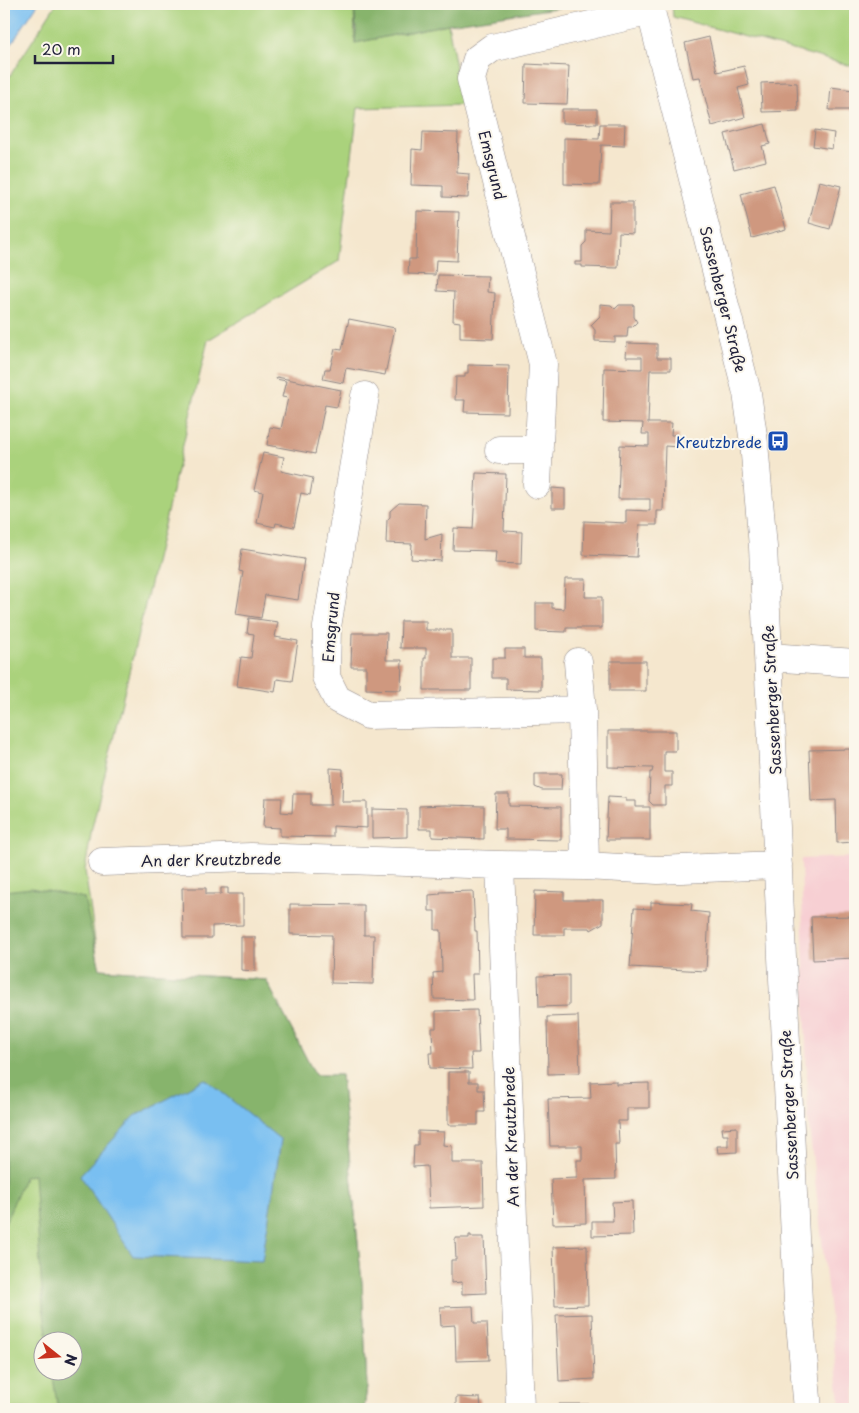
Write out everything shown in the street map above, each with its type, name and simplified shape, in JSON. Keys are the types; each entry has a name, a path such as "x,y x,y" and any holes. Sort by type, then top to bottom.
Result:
{"street":[{"name":"Emsgrund","path":"537,484 543,364 470,78 478,59 492,48 650,7"},
{"name":"Sassenberger Straße","path":"650,7 747,393 754,443 764,547 798,1302 808,1409"},
{"name":"Emsgrund","path":"365,396 327,627 326,677 337,699 368,715 582,710"},
{"path":"499,450 539,450"},
{"path":"769,657 855,663"},
{"path":"578,662 582,710 584,866"},
{"name":"An der Kreutzbrede","path":"102,862 251,857 500,866 584,866 658,870 778,865"},
{"name":"An der Kreutzbrede","path":"500,866 520,1409"}],"shaded area":[{"path":"855,857 855,1409 841,1409 808,1118 801,859"}],"green space":[{"path":"56,4 354,4 355,43 448,24 463,105 358,108 339,261 208,340 92,828 85,870 99,969 266,980 315,1075 341,1075 362,1283 367,1387 364,1409 4,1409 4,85"},
{"path":"354,4 583,4 448,24 355,43"},
{"path":"672,4 855,4 855,67 673,17"},
{"path":"31,888 84,898 100,969 266,980 315,1075 341,1075 362,1283 367,1387 364,1409 58,1409 53,1380 82,1380 82,1330 46,1330 43,1307 34,1175 25,1176 4,1225 4,891"}],"water":[{"path":"4,4 38,4 4,55"},
{"path":"205,1079 281,1140 262,1261 133,1256 80,1175 135,1116"}],"building":[{"path":"709,37 717,72 744,66 749,85 738,88 745,117 712,126 700,77 693,78 685,43"},
{"path":"526,64 569,66 567,104 525,103"},
{"path":"854,82 855,112 849,110 829,110 831,87 853,90"},
{"path":"761,83 797,83 798,111 762,112"},
{"path":"562,109 597,109 597,124 562,123"},
{"path":"600,124 625,124 624,146 601,145 599,185 564,184 564,138 599,139"},
{"path":"765,124 770,144 762,146 766,161 734,169 725,134"},
{"path":"815,130 834,133 832,149 813,146"},
{"path":"423,132 458,133 457,173 469,174 468,198 443,197 443,186 411,185 412,149 422,150"},
{"path":"819,181 841,186 830,229 809,223"},
{"path":"774,185 786,229 752,238 741,194"},
{"path":"610,202 633,202 633,233 619,232 618,268 582,267 582,265 575,265 575,262 582,262 582,246 586,242 586,230 609,231"},
{"path":"417,211 459,212 457,261 436,260 435,275 408,274 409,259 416,259"},
{"path":"438,275 488,276 487,292 495,293 493,339 460,338 460,322 453,321 454,292 437,291"},
{"path":"600,304 611,305 615,309 619,305 634,305 634,317 637,322 632,327 628,327 627,337 615,337 615,342 595,341 595,330 591,325 600,316"},
{"path":"349,319 395,328 385,375 346,368 343,383 323,379 325,369 330,369 335,349 342,350"},
{"path":"627,343 657,344 657,358 671,358 671,370 650,370 648,423 672,423 671,435 679,435 678,447 665,446 663,511 657,511 657,525 639,525 637,557 583,555 584,521 626,523 626,510 650,511 650,499 618,499 620,445 649,446 649,434 642,434 643,423 603,422 604,368 642,369 642,357 626,357"},
{"path":"468,365 509,366 508,413 464,412 465,400 455,400 456,377 465,377 465,373 468,373"},
{"path":"277,377 341,390 337,407 325,405 315,454 267,445 270,427 281,429 288,398 282,397 286,381 276,379"},
{"path":"263,453 284,457 281,471 313,478 310,495 301,493 294,527 276,523 275,527 257,523 263,492 254,490"},
{"path":"476,473 506,474 504,530 522,532 521,564 495,563 496,551 453,550 454,528 473,529"},
{"path":"552,488 565,489 565,508 552,508"},
{"path":"399,503 426,504 425,539 442,534 441,561 411,559 412,544 386,543 387,520 390,517 390,511"},
{"path":"242,549 304,559 298,600 265,595 261,618 236,614 243,572 239,571"},
{"path":"565,579 586,579 585,597 602,597 602,628 566,628 566,632 536,631 536,603 552,603 552,608 564,609"},
{"path":"249,618 278,622 275,637 298,641 292,681 277,679 275,692 237,686 241,657 251,658 254,634 247,633"},
{"path":"401,621 426,621 426,630 452,630 452,658 471,658 471,690 424,690 424,658 426,658 426,648 400,648"},
{"path":"352,633 387,633 386,660 402,660 401,690 366,689 366,667 351,667"},
{"path":"505,649 524,649 524,658 541,658 541,690 506,689 506,678 492,678 492,658 505,658"},
{"path":"610,661 646,661 646,691 610,691"},
{"path":"608,731 676,731 676,751 664,751 664,772 672,772 672,786 665,786 665,805 653,805 649,801 650,772 652,772 653,768 608,767"},
{"path":"850,749 850,760 855,760 855,842 837,843 836,800 811,801 809,750"},
{"path":"330,768 343,769 342,802 367,802 367,828 333,826 333,837 280,836 280,828 263,827 265,798 282,798 281,812 292,813 293,794 311,794 311,805 331,805"},
{"path":"535,774 562,774 561,790 542,790 535,787"},
{"path":"496,794 509,794 509,806 561,807 561,840 506,839 506,829 495,829"},
{"path":"608,797 626,798 626,801 636,801 636,807 650,807 650,840 606,840"},
{"path":"419,806 484,806 484,839 432,837 432,829 419,829"},
{"path":"372,809 407,810 407,837 372,838"},
{"path":"182,888 206,888 206,894 221,894 221,888 228,888 228,894 243,894 243,925 212,926 212,938 183,938"},
{"path":"473,891 475,931 477,931 478,974 472,974 473,1000 434,999 433,973 442,972 441,930 435,930 435,911 429,911 429,895 440,894 440,892"},
{"path":"535,891 564,892 564,900 603,900 603,923 591,930 590,928 564,928 564,935 534,935"},
{"path":"651,902 692,904 691,911 709,913 706,971 630,967 634,908 651,909"},
{"path":"290,904 364,905 364,935 374,935 373,984 331,983 332,935 290,934"},
{"path":"855,916 855,958 813,960 811,917"},
{"path":"241,937 255,937 255,971 241,970"},
{"path":"569,975 569,1006 539,1007 538,976"},
{"path":"477,1010 479,1053 471,1053 472,1069 430,1068 429,1053 433,1053 432,1028 436,1028 436,1011"},
{"path":"578,1016 580,1073 548,1074 547,1017"},
{"path":"448,1072 469,1072 469,1082 478,1082 478,1090 484,1090 485,1112 478,1112 478,1125 448,1125"},
{"path":"616,1081 616,1084 649,1083 649,1108 627,1108 627,1121 618,1121 619,1144 615,1144 616,1179 585,1180 586,1223 553,1224 551,1179 577,1178 577,1160 582,1160 582,1146 550,1146 548,1099 591,1098 590,1082"},
{"path":"737,1127 737,1152 718,1153 717,1146 728,1146 728,1135 723,1135 722,1128"},
{"path":"418,1131 444,1132 443,1145 452,1146 452,1163 483,1163 484,1206 429,1208 427,1166 413,1167 414,1145 418,1145"},
{"path":"632,1201 633,1235 592,1236 592,1221 613,1221 612,1202"},
{"path":"469,1235 471,1237 484,1237 486,1293 462,1294 462,1282 451,1283 451,1260 456,1260 455,1238 469,1238"},
{"path":"587,1246 588,1305 555,1306 553,1247"},
{"path":"473,1306 474,1323 487,1323 489,1360 456,1361 455,1325 441,1326 440,1307"},
{"path":"592,1314 594,1379 559,1381 556,1315"},
{"path":"456,1397 480,1398 481,1409 456,1409"},
{"path":"559,1404 589,1404 589,1409 559,1409"}],"place":[{"name":"Kreutzbrede","path":"778,441"}]}
